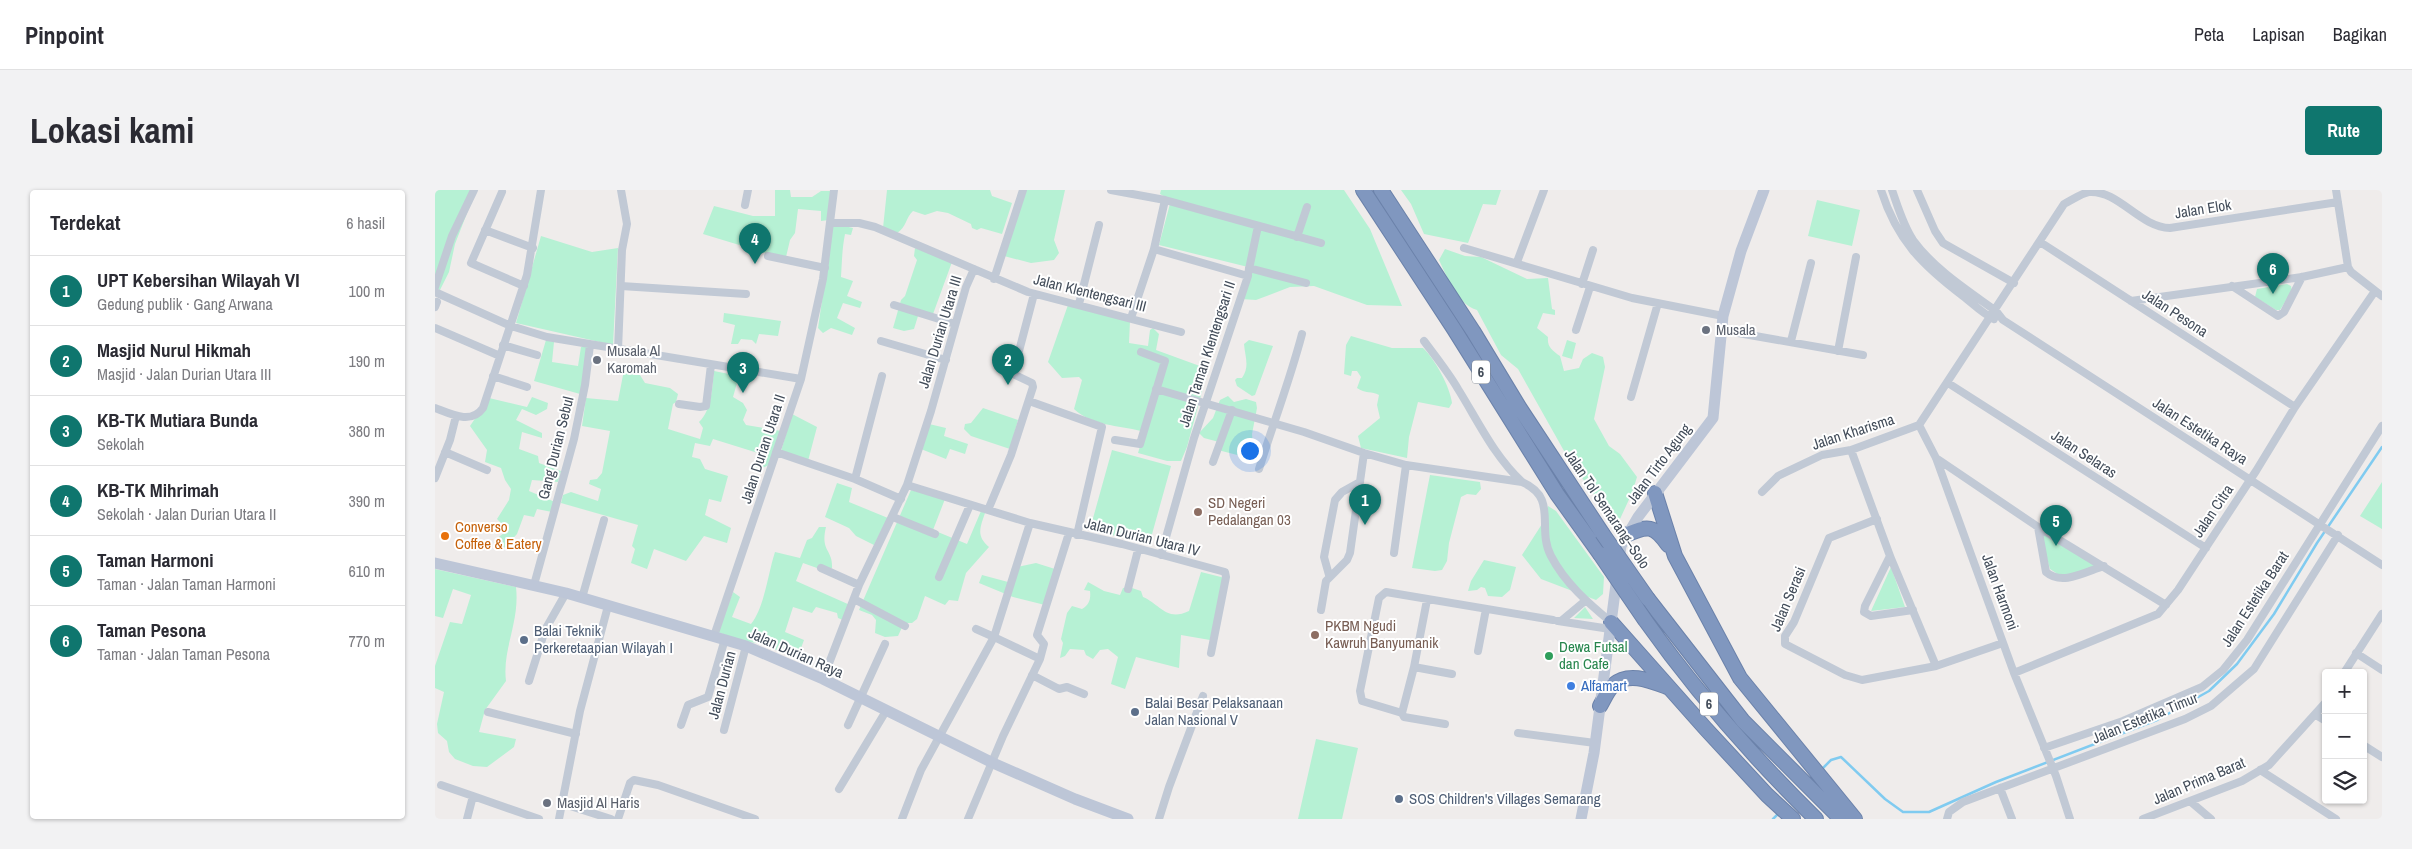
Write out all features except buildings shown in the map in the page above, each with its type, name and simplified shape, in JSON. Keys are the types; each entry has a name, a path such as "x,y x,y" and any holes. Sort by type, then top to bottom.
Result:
{"highway":[{"name":"Jalan Tol Semarang–Solo","path":"1363,190 1454,329 1557,494 1675,663 1732,733 1816,819"},
{"name":"Jalan Tol Semarang–Solo","path":"1381,190 1473,331 1519,408 1648,599 1743,721 1841,819"},
{"path":"1655,493 1675,556"},
{"path":"1626,535 1641,528 1655,530 1660,533 1675,556 1739,678 1855,819"},
{"path":"1611,625 1767,795 1791,817"},
{"path":"1600,706 1613,685 1623,680 1635,677 1647,679 1670,688"}],"main road":[{"name":"Jalan Tirto Agung","path":"1581,819 1595,743 1621,546 1626,535 1655,493 1713,418 1723,316 1741,252 1764,190"},
{"name":"Jalan Durian Raya","path":"435,563 566,593 746,646 823,679 993,763 1075,799 1128,819"}],"street":[{"path":"435,287 452,236 474,190"},
{"path":"435,408 456,416 476,416 483,408 524,286 533,248 541,190"},
{"path":"618,350 622,250 627,224 621,190"},
{"path":"745,205 748,190"},
{"name":"Jalan Durian Utara II","path":"681,725 688,705 708,697 719,637 801,378 825,268 834,190"},
{"path":"994,279 1023,190"},
{"path":"1111,190 1165,200 1321,243"},
{"path":"1517,262 1544,190"},
{"name":"Jalan Estetika Raya","path":"1881,190 1893,222 1911,251 1948,284 2250,481 2337,534 2382,565"},
{"name":"Jalan Estetika Raya","path":"1892,190 1902,220 1913,240 1934,264 1993,314"},
{"path":"1917,190 1935,230 1943,242 2014,283"},
{"path":"2336,190 2348,267 2351,272 2382,296"},
{"path":"502,192 471,264 524,286"},
{"name":"Jalan Elok","path":"1993,314 2065,204 2089,192 2107,194 2157,228 2170,228 2338,202"},
{"path":"1131,318 1154,249 1165,200"},
{"path":"1297,237 1307,207"},
{"path":"831,223 859,223 875,227 974,269"},
{"path":"1079,304 1099,225"},
{"path":"1258,226 1248,272 1306,284"},
{"path":"485,230 533,248"},
{"name":"Jalan Pesona","path":"2040,242 2295,408"},
{"path":"1464,248 1517,262 1534,270 1586,285 1658,303 1723,316"},
{"name":"Jalan Taman Klentengsari II","path":"1154,249 1248,272 1161,555"},
{"path":"1576,330 1593,250"},
{"path":"768,256 825,268"},
{"path":"1838,350 1856,257"},
{"path":"1791,341 1811,263"},
{"path":"2131,301 2302,277 2348,267"},
{"name":"Jalan Durian Utara III","path":"823,679 859,585 907,485 946,360 966,287 974,269 994,279"},
{"path":"2232,286 2278,316 2284,312 2302,277"},
{"name":"Jalan Klentengsari III","path":"994,279 1034,294 1079,304 1181,332"},
{"path":"621,286 746,294"},
{"name":"Jalan Citra","path":"2014,673 2136,625 2158,614 2205,548 2250,481 2295,408 2375,291"},
{"path":"435,292 511,326 547,337 618,350 801,378"},
{"path":"988,510 1011,455 1033,384 1013,374 1034,294"},
{"path":"1631,397 1658,303"},
{"path":"894,305 955,324"},
{"path":"1919,425 1949,383 1993,314"},
{"path":"435,328 500,356"},
{"path":"1721,330 1863,355"},
{"path":"1259,469 1273,423 1288,386 1302,334"},
{"path":"881,341 946,360"},
{"path":"1424,341 1457,387 1495,451 1509,470 1522,482"},
{"path":"503,345 537,355"},
{"name":"Gang Durian Sebul","path":"533,585 574,439 585,385 590,345"},
{"path":"1115,440 1139,444 1165,360 1141,352"},
{"path":"679,404 700,408 706,406 711,365"},
{"path":"493,376 527,387"},
{"path":"855,479 883,376"},
{"name":"Jalan Selaras","path":"1949,383 2205,548"},
{"path":"1156,389 1304,432 1363,453 1406,465 1522,482 1531,486 1544,502 1547,548 1559,570 1585,601 1611,625"},
{"path":"907,485 1030,523 1073,534 1102,427 1029,401"},
{"path":"1213,462 1231,410"},
{"path":"435,478 454,430 456,416"},
{"name":"Jalan Kharisma","path":"1762,492 1778,476 1822,455 1851,450 1919,425"},
{"name":"Jalan Harmoni","path":"1919,425 1936,458 2014,673 2053,767 2069,819"},
{"name":"Jalan Estetika Barat","path":"2045,750 2181,697 2202,687 2223,670 2247,640 2322,525 2382,426"},
{"path":"1851,450 1890,556 1937,666"},
{"path":"445,452 487,470"},
{"path":"776,452 855,479 901,499"},
{"path":"1321,610 1329,575 1343,564 1350,553 1363,453"},
{"path":"1936,458 2038,527 2166,605"},
{"path":"1394,552 1406,465"},
{"path":"1329,575 1324,557 1335,500 1342,492 1359,482"},
{"path":"939,577 970,505"},
{"path":"893,517 935,534"},
{"name":"Jalan Serasi","path":"1877,519 1829,538 1794,622 1785,636 1784,642 1787,646 1857,680 1937,666 2003,643"},
{"path":"582,598 604,520"},
{"path":"902,819 915,781 994,637 1030,523"},
{"path":"2038,527 2046,572 2053,579 2061,580 2104,566"},
{"name":"Jalan Durian Utara IV","path":"1040,659 1044,644 1037,635 1073,534 1225,572 1227,577 1211,653"},
{"name":"Jalan Estetika Timur","path":"1947,819 1949,812 1963,802 2185,719 2211,706 2254,669 2337,534"},
{"path":"1128,588 1138,550"},
{"path":"1890,556 1865,606 1864,612 1871,616 1913,610"},
{"path":"821,568 859,585"},
{"path":"1403,712 1362,701 1360,698 1379,598 1386,592 1557,621 1611,625"},
{"path":"529,681 545,630 566,593"},
{"path":"854,599 905,626"},
{"path":"1427,600 1403,712 1404,717 1445,724"},
{"path":"1557,621 1585,601"},
{"path":"559,819 564,804 576,734 608,606"},
{"path":"1478,650 1486,610"},
{"path":"2347,669 2382,614"},
{"path":"968,819 1003,736 1040,659 976,629"},
{"path":"848,725 885,644"},
{"name":"Jalan Durian","path":"724,730 746,646"},
{"path":"2357,653 2382,670"},
{"path":"1414,667 1452,674"},
{"path":"1031,676 1059,689 1067,688 1084,694"},
{"path":"1159,819 1203,696"},
{"name":"Jalan Prima Barat","path":"2143,819 2242,781 2269,765 2322,707"},
{"path":"839,789 886,711"},
{"path":"488,712 576,734"},
{"path":"2316,715 2322,719"},
{"path":"1518,733 1595,743"},
{"path":"2367,748 2382,758"},
{"path":"2260,770 2336,819"},
{"path":"618,819 629,783 634,780 658,785 755,819"},
{"path":"441,785 539,819"},
{"path":"2000,788 2012,819"},
{"path":"467,819 473,796"},
{"path":"2191,802 2203,816 2211,819"},
{"path":"564,804 611,819"}],"green space":[{"path":"435,190 476,190 455,244 449,272 440,290 435,288"},
{"path":"775,190 790,190 791,197 812,197 821,191 831,191 829,220 821,221 821,211 798,209 795,233 790,240 786,257 772,255 703,234 714,206 753,216 775,216"},
{"path":"887,190 990,190 992,196 1012,203 1002,234 981,228 977,230 972,228 971,224 948,213 937,211 925,215 913,211 897,233 883,228"},
{"path":"1023,190 1065,190 1054,240 1059,253 1054,260 1031,263 1004,256"},
{"path":"1161,190 1344,190 1370,229 1402,306 1367,305 1314,286 1290,287 1256,300 1241,299 1248,267 1159,245 1171,200 1160,194"},
{"path":"1401,190 1501,190 1496,205 1483,204 1468,243 1424,234 1411,204"},
{"path":"1817,200 1860,210 1852,246 1808,236"},
{"path":"840,225 853,228 851,235 845,234 841,277 853,281 847,296 862,302 860,308 843,303 837,318 855,328 852,335 831,328 823,333 818,328 833,226"},
{"path":"541,236 592,252 618,248 613,345 516,323"},
{"path":"915,248 952,262 933,314 918,316 914,329 904,331 893,328 901,300 905,296 917,260 914,256"},
{"path":"1445,249 1465,256 1481,257 1527,279 1548,278 1552,309 1555,310 1555,315 1543,313 1537,328 1548,337 1549,346 1560,356 1564,371 1579,368 1583,359 1592,353 1603,357 1605,367 1594,419 1609,446 1620,454 1637,477 1620,519 1617,520 1595,496 1568,458 1518,369 1501,355 1477,310 1464,302 1454,290 1439,260"},
{"path":"2287,284 2291,286 2292,291 2280,310 2276,310 2255,297 2257,289"},
{"path":"1068,305 1130,321 1129,343 1148,346 1150,330 1153,328 1159,334 1156,350 1208,369 1187,447 1181,461 1167,461 1138,453 1144,433 1097,422 1081,415 1074,409 1082,380 1079,377 1062,378 1048,362"},
{"path":"724,313 781,321 778,336 759,334 756,344 752,340 741,339 738,344 731,344 735,325 723,322"},
{"path":"1351,336 1392,348 1423,348 1437,366 1445,381 1452,403 1449,408 1418,402 1409,437 1407,458 1361,448 1358,436 1380,418 1377,405 1379,395 1357,388 1361,377 1357,371 1352,371 1351,376 1344,374 1346,345"},
{"path":"546,340 554,342 552,362 578,366 581,347 589,347 580,394 534,381"},
{"path":"1249,340 1273,346 1255,395 1252,396 1237,386 1235,380 1242,378 1246,369 1244,344"},
{"path":"1567,340 1576,343 1572,359 1562,356"},
{"path":"624,370 638,372 645,383 670,388 678,394 676,402 673,404 668,429 700,439 703,428 699,422 709,405 714,371 739,376 733,397 743,403 747,410 743,420 746,425 781,431 769,465 756,471 755,465 758,453 713,439 710,446 695,443 692,457 700,459 705,469 728,476 721,502 709,499 705,515 731,528 727,543 704,536 686,561 654,549 647,569 631,563 635,549 632,546 638,525 561,503 563,495 571,492 598,501 601,489 589,484 590,480 597,479 602,473 610,431 582,426 586,398 618,401"},
{"path":"1228,396 1234,402 1246,399 1256,402 1257,408 1252,434 1253,446 1241,456 1218,450 1219,442 1204,438 1199,433 1213,418 1220,400"},
{"path":"532,397 548,403 547,409 536,415 522,409 516,420 542,433 542,438 522,432 519,449 538,456 539,463 561,471 558,482 532,480 529,491 555,502 552,512 537,509 534,517 524,515 517,534 503,549 494,546 495,540 509,529 509,524 502,524 497,519 509,500 511,489 505,480 501,468 485,462 487,450 470,426 489,398 527,407"},
{"path":"983,408 1018,420 1010,449 971,436 964,429 965,424 971,423"},
{"path":"792,414 817,427 808,461 781,451"},
{"path":"929,424 946,428 944,436 968,444 965,454 950,449 946,459 921,449"},
{"path":"1112,450 1171,466 1149,545 1090,529"},
{"path":"1430,475 1480,482 1481,489 1476,495 1467,494 1461,497 1449,543 1447,561 1442,570 1435,571 1412,568"},
{"path":"2382,482 2382,529 2360,516"},
{"path":"837,483 852,488 849,502 888,518 874,545 856,536 849,528 825,517"},
{"path":"911,490 945,499 933,530 967,544 981,511 985,513 980,532 982,539 989,547 966,573 958,601 949,600 945,605 925,596 917,619 912,623 904,623 898,636 885,637 875,633 876,620 872,615 859,610"},
{"path":"1548,506 1556,511 1604,577 1603,594 1596,600 1541,579 1522,555 1542,524"},
{"path":"819,527 826,527 825,541 831,557 832,568 817,568 803,563 796,581 850,605 843,620 838,618 837,613 816,607 812,613 793,607 785,632 804,640 797,659 760,643 744,642 718,632 733,592 740,597 732,617 751,624 763,599 775,552 800,558 807,540 812,538"},
{"path":"2038,527 2098,566 2062,577 2050,569"},
{"path":"1484,560 1516,567 1510,590 1502,597 1488,596 1485,588 1481,587 1477,590 1468,591 1471,581"},
{"path":"1036,563 1055,569 1045,605 1013,597 979,583 982,575 1008,582 1012,568"},
{"path":"1891,567 1905,607 1871,611"},
{"path":"435,569 516,587 516,612 506,658 506,681 485,710 479,732 516,739 514,747 487,767 473,766 455,759 449,752 447,741 438,733 437,724 444,692 435,688 435,666 450,622 462,624 471,595 453,589 443,618 435,616"},
{"path":"1201,572 1225,578 1210,640 1181,635 1179,668 1136,657 1125,689 1111,684 1118,657 1108,649 1100,650 1093,659 1086,655 1084,650 1070,649 1065,656 1060,658 1063,643 1061,639 1067,613 1072,606 1082,609 1088,604 1090,591 1084,590 1088,582 1104,591 1120,595 1123,588 1129,587 1141,591 1143,597 1164,611 1181,614 1189,611"},
{"path":"1585,607 1593,619 1574,618"},
{"path":"1316,739 1358,748 1342,819 1298,819"}],"waterway":[{"path":"1821,770 1831,760 1841,757 1885,799 1903,812 1929,812 1996,782 2157,720 2209,691 2237,664 2274,614 2317,543 2382,447"},
{"path":"1773,819 1779,813"}],"place":[{"name":"KB-TK Mihrimah","path":"755,264"},
{"name":"Taman Pesona","path":"2273,294"},
{"name":"Musala","path":"1706,330"},
{"name":"Musala Al Karomah","path":"597,360"},
{"name":"Masjid Nurul Hikmah","path":"1008,385"},
{"name":"KB-TK Mutiara Bunda","path":"743,393"},
{"name":"SD Negeri Pedalangan 03","path":"1198,512"},
{"name":"UPT Kebersihan Wilayah VI","path":"1365,525"},
{"name":"Converso Coffee & Eatery","path":"445,536"},
{"name":"Taman Harmoni","path":"2056,546"},
{"name":"PKBM Ngudi Kawruh Banyumanik","path":"1315,635"},
{"name":"Balai Teknik Perkeretaapian Wilayah I","path":"524,640"},
{"name":"Dewa Futsal dan Cafe","path":"1549,656"},
{"name":"Alfamart","path":"1571,686"},
{"name":"Balai Besar Pelaksanaan Jalan Nasional V","path":"1135,712"},
{"name":"SOS Children's Villages Semarang","path":"1399,799"},
{"name":"Masjid Al Haris","path":"547,803"}]}
